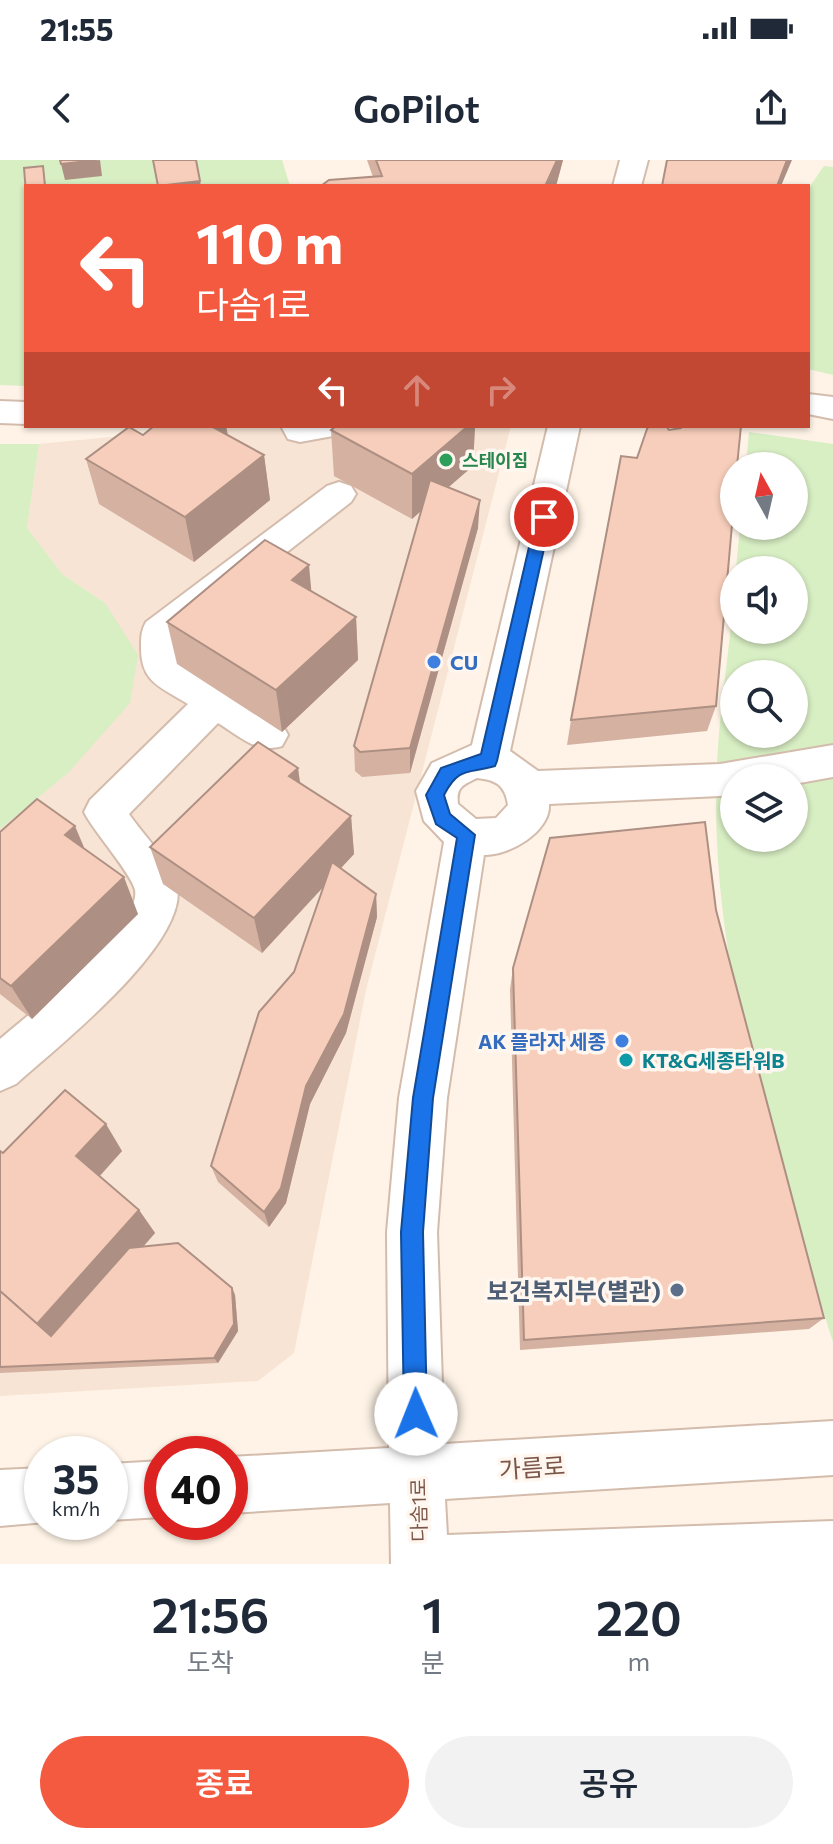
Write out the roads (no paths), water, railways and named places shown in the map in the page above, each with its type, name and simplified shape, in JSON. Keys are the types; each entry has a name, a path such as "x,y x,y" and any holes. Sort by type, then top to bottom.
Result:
{"street":[{"path":"628,184 634,160"},
{"path":"0,412 24,413"},
{"path":"268,735 160,667 159,632 282,537 341,458 298,428"},
{"path":"488,761 564,428"},
{"path":"0,1069 109,972 155,913 156,885 104,812 215,702"},
{"path":"473,761 488,761 517,773 527,788 529,809 511,831 497,837 466,835 442,819 435,795 447,773 473,761"},
{"path":"527,788 720,780 826,762"},
{"name":"다솜1로","path":"419,1564 412,1232 423,1098 466,835"},
{"name":"가름로","path":"248,1484 833,1448"},
{"path":"0,1498 24,1497"},
{"path":"428,1564 833,1549"}],"place":[{"name":"스테이짐","path":"446,460"},
{"name":"CU","path":"434,662"},
{"name":"AK 플라자 세종","path":"622,1041"},
{"name":"KT&G세종타워B","path":"626,1060"},
{"name":"보건복지부(별관)","path":"677,1290"}]}
